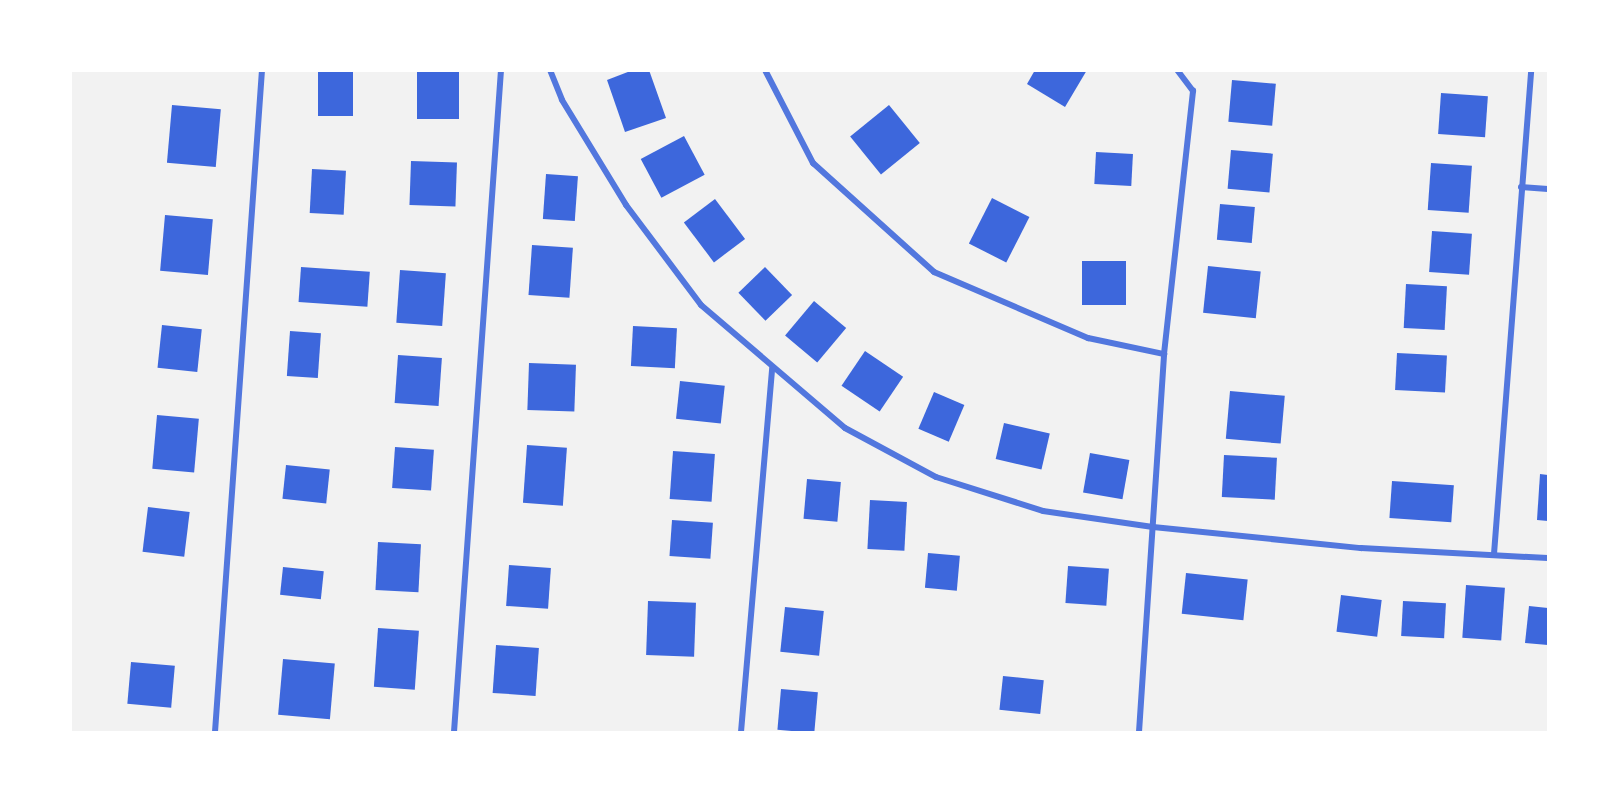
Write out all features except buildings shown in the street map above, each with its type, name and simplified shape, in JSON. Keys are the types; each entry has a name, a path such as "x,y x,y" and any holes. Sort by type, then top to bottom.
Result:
{"street":[{"path":"215,732 262,70"},
{"path":"454,732 501,70"},
{"path":"550,70 562,100 626,205 701,305 845,428 936,477 1043,511 1153,527 1361,548 1548,558"},
{"path":"765,70 813,163 934,272 1088,338 1164,354"},
{"path":"1139,732 1164,354 1193,91 1177,70"},
{"path":"1494,554 1531,70"},
{"path":"1521,187 1548,189"},
{"path":"741,732 772,368"}]}
